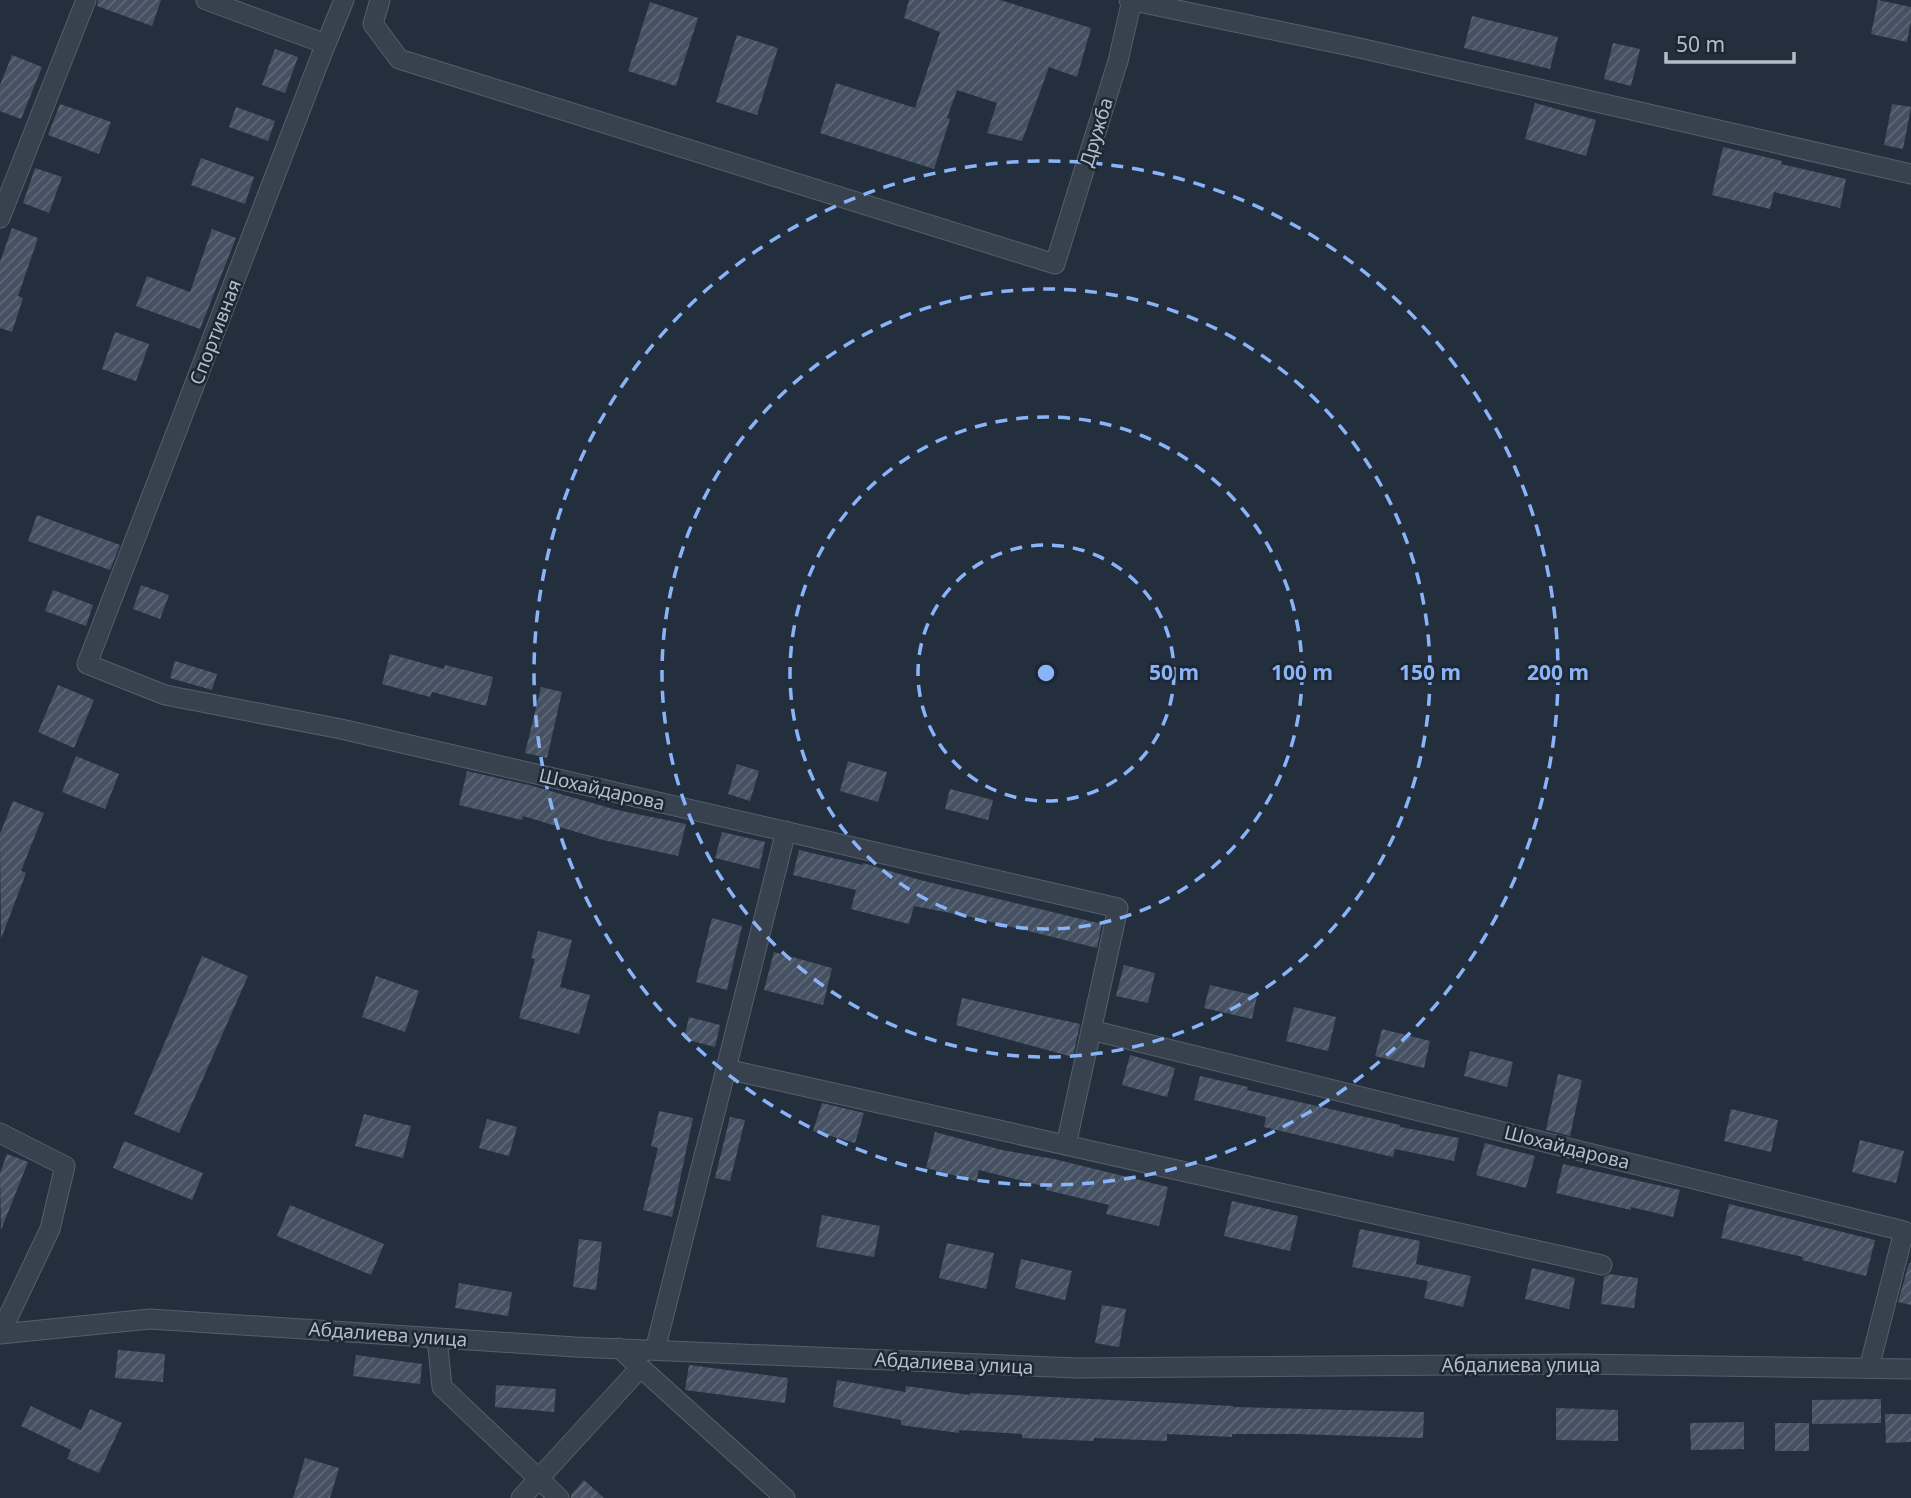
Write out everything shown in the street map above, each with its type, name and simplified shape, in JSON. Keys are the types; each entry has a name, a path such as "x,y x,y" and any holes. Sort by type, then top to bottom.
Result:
{"street":[{"path":"0,218 86,0"},
{"path":"206,0 326,44"},
{"name":"Спортивная","path":"87,664 344,0"},
{"name":"Дружба","path":"380,0 373,24 399,59 1055,264 1118,61 1131,0"},
{"path":"1131,0 1355,47 1911,174"},
{"name":"Шохайдарова","path":"87,664 165,695 341,729 1118,908 1091,1030 1904,1231 1869,1368"},
{"path":"655,1350 786,831"},
{"path":"1066,1145 1091,1030"},
{"path":"726,1069 1601,1265"},
{"path":"0,1133 65,1166 50,1229 1,1333"},
{"name":"Абдалиева улица","path":"1,1333 150,1319 655,1350 1076,1368 1577,1364 1911,1369"},
{"path":"437,1338 442,1387 559,1498"},
{"path":"619,1348 785,1498"},
{"path":"521,1498 640,1367"}],"building":[{"path":"98,0 161,0 152,26 97,6"},
{"path":"909,0 1000,0 1091,28 1077,77 1049,67 1022,141 987,133 997,103 957,90 934,169 820,133 836,83 915,108 940,32 904,18"},
{"path":"1878,0 1911,7 1907,42 1871,34"},
{"path":"650,2 698,18 676,86 628,71"},
{"path":"1472,16 1558,37 1550,69 1464,48"},
{"path":"737,35 778,48 757,115 716,102"},
{"path":"1613,43 1640,49 1631,86 1604,79"},
{"path":"275,49 298,57 285,93 262,85"},
{"path":"12,55 42,67 21,119 0,111 0,85"},
{"path":"1535,103 1596,120 1586,156 1525,139"},
{"path":"60,104 111,122 99,154 48,135"},
{"path":"1892,104 1911,107 1903,149 1884,145"},
{"path":"236,107 275,121 268,141 229,127"},
{"path":"1723,147 1846,179 1840,208 1774,192 1770,209 1712,195"},
{"path":"201,158 254,177 245,204 191,185"},
{"path":"35,168 62,177 49,213 23,203"},
{"path":"12,228 38,238 18,296 23,298 12,332 0,328 0,262"},
{"path":"212,229 236,238 200,329 136,306 147,276 190,292"},
{"path":"115,332 149,344 136,381 102,369"},
{"path":"37,515 120,545 110,570 28,541"},
{"path":"141,585 169,595 160,619 133,609"},
{"path":"53,590 93,605 86,626 45,611"},
{"path":"390,654 444,669 445,665 493,677 486,706 432,692 430,697 382,684"},
{"path":"175,661 217,674 212,690 170,678"},
{"path":"58,685 94,700 74,748 38,732"},
{"path":"541,687 562,692 547,758 525,753"},
{"path":"76,756 119,774 105,809 62,792"},
{"path":"848,761 887,772 878,802 840,791"},
{"path":"737,764 759,771 750,801 728,794"},
{"path":"467,771 617,810 686,824 678,856 603,840 523,816 522,820 459,805"},
{"path":"950,789 993,800 988,820 945,809"},
{"path":"13,801 44,813 21,871 26,873 1,939 0,834"},
{"path":"722,832 765,842 759,869 715,858"},
{"path":"799,850 863,863 920,880 1102,924 1097,948 914,906 909,924 851,909 856,890 793,875"},
{"path":"712,918 742,926 727,990 696,982"},
{"path":"538,931 572,940 560,987 590,995 579,1034 519,1018 535,959 531,958"},
{"path":"774,952 832,968 823,1005 764,990"},
{"path":"202,956 248,976 179,1133 134,1114"},
{"path":"1124,965 1155,973 1148,1003 1116,996"},
{"path":"376,976 419,991 405,1032 362,1017"},
{"path":"1210,985 1257,996 1252,1019 1204,1008"},
{"path":"962,998 1080,1024 1073,1057 956,1025"},
{"path":"1294,1007 1336,1017 1328,1051 1286,1041"},
{"path":"689,1017 720,1025 715,1047 684,1039"},
{"path":"1382,1029 1430,1041 1424,1068 1375,1056"},
{"path":"1470,1051 1513,1062 1507,1087 1464,1076"},
{"path":"1130,1055 1175,1068 1167,1097 1122,1085"},
{"path":"1558,1074 1582,1080 1570,1136 1546,1130"},
{"path":"1200,1076 1400,1127 1459,1138 1454,1161 1395,1149 1393,1157 1264,1127 1266,1117 1194,1100"},
{"path":"822,1103 864,1113 855,1143 813,1131"},
{"path":"1731,1109 1778,1120 1771,1152 1724,1141"},
{"path":"659,1111 693,1118 672,1217 643,1210 658,1148 651,1146"},
{"path":"364,1114 411,1126 403,1158 355,1146"},
{"path":"730,1117 745,1120 730,1181 715,1178"},
{"path":"487,1119 517,1127 509,1156 479,1148"},
{"path":"935,1132 1002,1150 1054,1159 1168,1187 1159,1226 1106,1214 1109,1205 979,1170 976,1181 926,1168"},
{"path":"1860,1140 1904,1151 1896,1183 1852,1172"},
{"path":"124,1141 203,1173 192,1200 113,1168"},
{"path":"1485,1143 1535,1156 1526,1188 1476,1175"},
{"path":"7,1154 28,1162 1,1230 0,1173"},
{"path":"1563,1164 1680,1190 1673,1217 1556,1193"},
{"path":"1232,1201 1298,1216 1290,1251 1224,1236"},
{"path":"1729,1204 1875,1240 1866,1276 1802,1260 1803,1257 1721,1238"},
{"path":"290,1205 384,1244 371,1275 277,1236"},
{"path":"822,1215 880,1226 874,1257 816,1247"},
{"path":"1360,1229 1420,1241 1416,1264 1471,1276 1463,1307 1424,1298 1428,1281 1352,1267"},
{"path":"579,1239 602,1242 596,1290 573,1287"},
{"path":"947,1243 994,1253 986,1289 939,1278"},
{"path":"1021,1259 1072,1271 1065,1300 1015,1288"},
{"path":"1911,1263 1911,1305 1898,1302"},
{"path":"1532,1268 1575,1278 1569,1309 1525,1299"},
{"path":"1609,1274 1638,1278 1634,1308 1601,1304 1604,1277"},
{"path":"459,1283 512,1292 508,1316 455,1308"},
{"path":"1102,1305 1126,1309 1119,1347 1095,1343"},
{"path":"118,1350 165,1354 163,1382 115,1378"},
{"path":"356,1355 422,1364 420,1384 353,1376"},
{"path":"689,1365 788,1378 785,1403 685,1390"},
{"path":"837,1380 905,1392 906,1386 970,1395 1233,1407 1424,1412 1423,1438 1167,1434 1167,1441 1094,1438 1094,1441 1022,1438 1022,1434 959,1430 959,1433 901,1425 901,1420 833,1407"},
{"path":"496,1385 556,1389 554,1412 495,1407"},
{"path":"1881,1399 1881,1423 1812,1424 1812,1400"},
{"path":"31,1406 81,1430 90,1409 122,1423 99,1473 67,1459 71,1450 21,1426"},
{"path":"1556,1408 1618,1410 1618,1441 1556,1440"},
{"path":"1885,1414 1911,1414 1911,1442 1886,1443"},
{"path":"1744,1422 1744,1449 1691,1450 1690,1423"},
{"path":"1775,1423 1809,1423 1809,1451 1775,1451"},
{"path":"305,1458 339,1468 330,1498 293,1498"},
{"path":"584,1480 604,1498 571,1498"}]}
